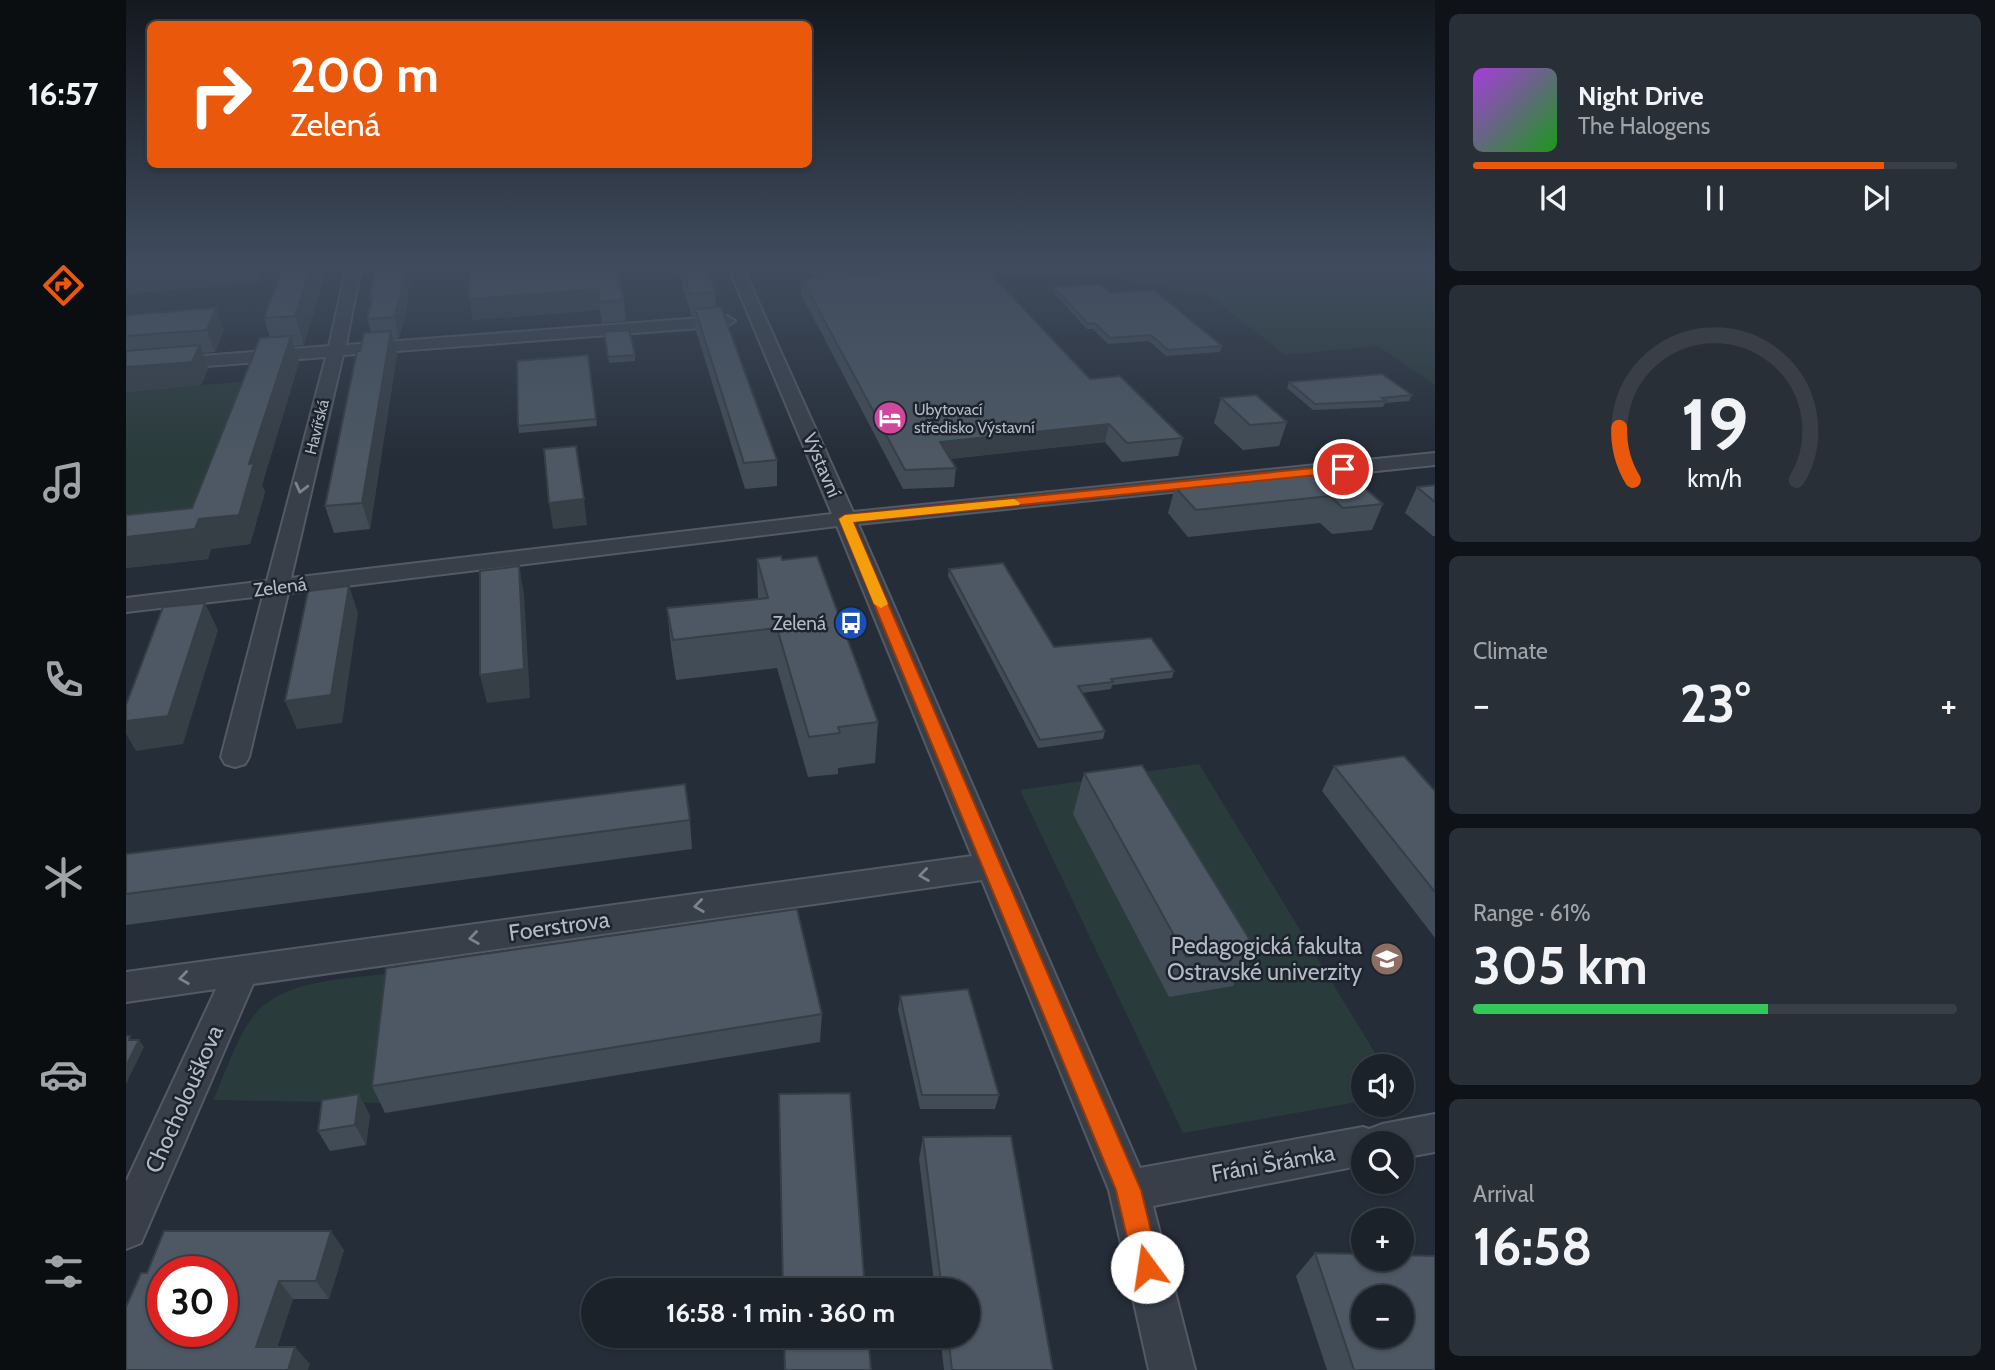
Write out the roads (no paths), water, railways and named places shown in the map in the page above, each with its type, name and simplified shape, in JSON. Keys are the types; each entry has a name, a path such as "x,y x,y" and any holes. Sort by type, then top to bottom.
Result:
{"street":[{"name":"Havířská","path":"276,587 340,330"},
{"path":"126,367 611,330"},
{"name":"Výstavní","path":"763,330 1129,1190 1172,1370"},
{"name":"Zelená","path":"126,605 845,519 1435,459"},
{"path":"235,757 276,587"},
{"name":"Foerstrova","path":"126,986 992,866"},
{"name":"Chocholouškova","path":"126,1228 242,970"},
{"path":"1414,1137 1435,1133"},
{"name":"Fráni Šrámka","path":"1129,1190 1351,1148"}],"place":[{"name":"Ubytovací středisko Výstavní","path":"890,418"},
{"name":"Zelená","path":"851,623"},
{"name":"Pedagogická fakulta Ostravské univerzity","path":"1387,959"}]}
